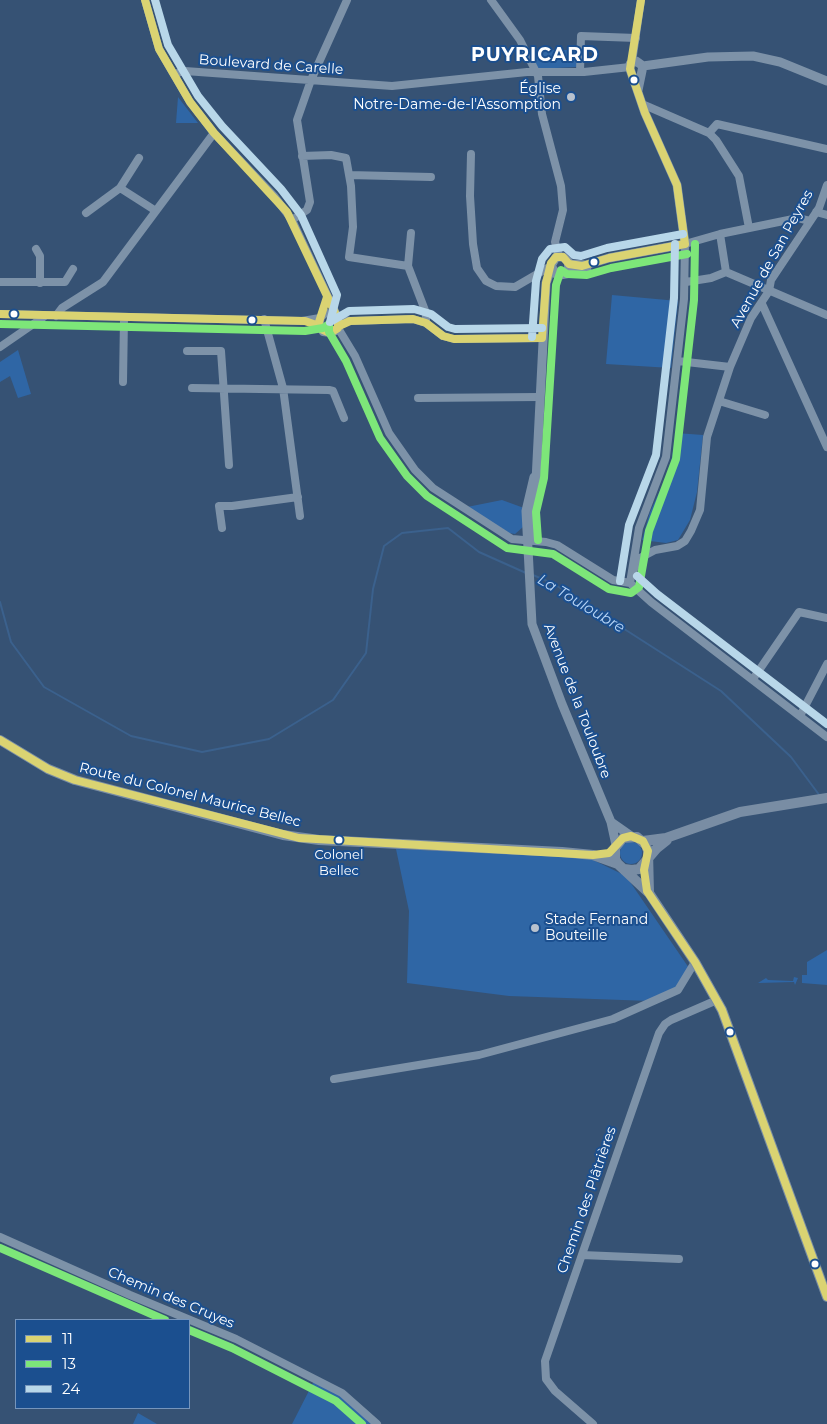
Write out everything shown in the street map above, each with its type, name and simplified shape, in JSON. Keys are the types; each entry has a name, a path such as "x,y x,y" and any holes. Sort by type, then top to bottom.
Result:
{"main road":[{"name":"Route du Colonel Maurice Bellec","path":"0,740 48,769 75,780 283,835 319,840 482,847 593,856 621,866"},
{"path":"827,798 740,812 655,840 643,840 631,836 624,838 616,847 615,859 648,892 695,962 715,997 752,1086 784,1184 827,1298"},
{"path":"621,866 632,870 646,861 665,841 681,833"},
{"path":"643,840 648,851 644,878 648,892"},
{"name":"Route du Colonel Maurice Bellec","path":"593,856 609,853 616,847"}],"street":[{"path":"145,0 159,49 190,102 214,133 274,196 292,220 327,297 343,338 355,356 389,433 415,470 449,499 512,539 557,546 613,580 630,583 651,602 827,737"},
{"path":"292,220 307,210 310,202 297,120 311,80 347,0"},
{"path":"491,0 520,40 538,76 542,114 561,186 563,210 556,242 559,256"},
{"path":"630,583 639,528 666,457 686,282 685,244 677,185 642,104 638,90 636,42 641,0"},
{"path":"580,72 581,36 636,42"},
{"path":"636,66 708,57 753,56 780,62 827,80"},
{"name":"Boulevard de Carelle","path":"174,74 185,71 392,86 636,66"},
{"path":"642,104 709,133 739,176 749,228"},
{"path":"709,133 717,124 827,148"},
{"path":"56,316 62,308 103,282 214,133"},
{"path":"471,154 470,196 473,244 477,268 486,281 496,286 515,287 556,271 569,269 566,258 559,256 553,260 556,271"},
{"path":"302,156 331,155 346,158 353,227 349,256 408,266"},
{"path":"86,213 120,188 139,158"},
{"path":"349,175 431,177"},
{"name":"Avenue de San Peyres","path":"632,571 640,558 655,550 677,546 685,541 691,531 700,510 707,437 730,367 751,318 769,291 771,280 816,212 827,185"},
{"path":"120,188 156,211"},
{"path":"816,212 827,215"},
{"path":"569,264 586,265 601,260 685,244 720,234 798,218 810,222"},
{"path":"411,233 408,266 426,313 426,323"},
{"path":"720,234 726,272"},
{"path":"36,249 40,256 40,282"},
{"path":"556,271 588,270 601,260"},
{"path":"0,282 65,282 73,269"},
{"name":"Avenue de la Touloubre","path":"556,271 546,283 534,477 526,511 530,541 529,581 532,624 562,704 611,822 616,847"},
{"path":"686,282 711,278 726,272 827,315"},
{"path":"327,297 321,320 323,332 337,324 350,321 413,319 426,323 443,336 454,339 542,338"},
{"path":"762,304 827,447"},
{"path":"0,314 305,321 321,320 329,313 337,324"},
{"path":"0,347 45,316"},
{"path":"123,382 124,318"},
{"path":"264,320 283,388 300,516"},
{"path":"187,350 221,351 229,465"},
{"path":"678,361 730,367"},
{"path":"192,388 283,388 333,391 344,418"},
{"path":"418,398 538,397"},
{"path":"719,402 765,415"},
{"path":"222,528 219,506 298,497"},
{"path":"753,679 799,612 827,618"},
{"path":"800,716 827,664"},
{"path":"611,822 631,836"},
{"path":"334,1078 479,1055 613,1019 678,990 695,962"},
{"name":"Chemin des Plâtrières","path":"593,1424 555,1391 546,1379 545,1361 659,1033 671,1020 715,997"},
{"name":"Chemin des Cruyes","path":"0,1237 188,1319"},
{"path":"582,1255 679,1259"},
{"name":"Chemin des Cruyes","path":"190,1320 236,1339 342,1393 377,1424"}],"shaded area":[{"path":"529,50 578,50 577,67 534,69"},
{"path":"178,97 198,123 176,123"},
{"path":"612,295 678,301 671,368 606,364"},
{"path":"18,350 31,394 18,398 10,376 0,382 0,362"},
{"path":"676,433 703,435 697,492 690,520 678,540 666,543 642,540 650,512 670,469"},
{"path":"502,500 524,508 523,527 515,534 509,533 467,507"},
{"path":"631,842 639,845 642,853 639,861 631,864 623,861 620,853 623,845"},
{"name":"Stade Fernand Bouteille","path":"396,849 587,857 626,876 689,968 679,986 651,1001 509,996 407,983 409,911"},
{"path":"827,950 827,985 802,983 802,975 807,975 807,962"},
{"path":"794,977 798,978 795,985 794,982 758,983 766,978 768,980 793,981"},
{"path":"314,1381 343,1397 373,1424 292,1424"},
{"path":"138,1413 157,1424 133,1424"}],"waterway":[{"name":"La Touloubre","path":"0,602 11,642 44,687 131,736 202,752 269,739 333,700 366,653 373,589 384,546 402,533 448,528 479,552 526,573"},
{"name":"La Touloubre","path":"533,575 554,584 721,691 791,757 820,796"}],"transit line":[{"name":"11","path":"145,0 159,49 190,102 214,133 287,212 338,319 338,328 330,333 321,329 319,322 327,297"},
{"name":"24","path":"155,0 168,45 198,96 222,126 281,189 301,215 337,295 330,322 349,311 414,309 431,314 448,327 455,329 542,328"},
{"name":"11","path":"641,0 630,69 645,113 677,185 685,244"},
{"name":"24","path":"532,337 536,281 542,259 550,249 565,247 574,255 581,256 607,248 683,234"},
{"name":"24","path":"620,581 629,525 656,455 674,298 675,244"},
{"name":"11","path":"542,338 546,283 551,263 556,257 563,257 569,264 582,266 609,258 685,244"},
{"name":"13","path":"0,324 305,331 323,328 329,324 329,332 346,361 380,438 407,476 427,496 507,548 553,554 609,589 631,593 639,587 649,531 676,459 694,300 695,244"},
{"name":"13","path":"538,540 536,512 544,478 556,285 561,270 567,274 587,275 611,268 687,254"},
{"name":"11","path":"0,314 305,321 319,326"},
{"name":"11","path":"339,326 350,321 413,319 426,323 443,336 454,339 542,338"},
{"name":"24","path":"637,576 657,594 827,724"},
{"name":"11","path":"0,740 48,769 75,780 299,838 593,855 609,853 623,838 631,836 643,841 648,851 644,870 647,891 695,962 722,1010 827,1297"},
{"name":"13","path":"0,1248 163,1319"},
{"name":"13","path":"190,1330 232,1348 336,1401 362,1424"}],"place":[{"name":"Église Notre-Dame-de-l'Assomption","path":"571,97"},
{"name":"Colonel Bellec","path":"339,840"},
{"name":"Stade Fernand Bouteille","path":"535,928"}],"district":[{"name":"PUYRICARD","path":"535,55"}]}
